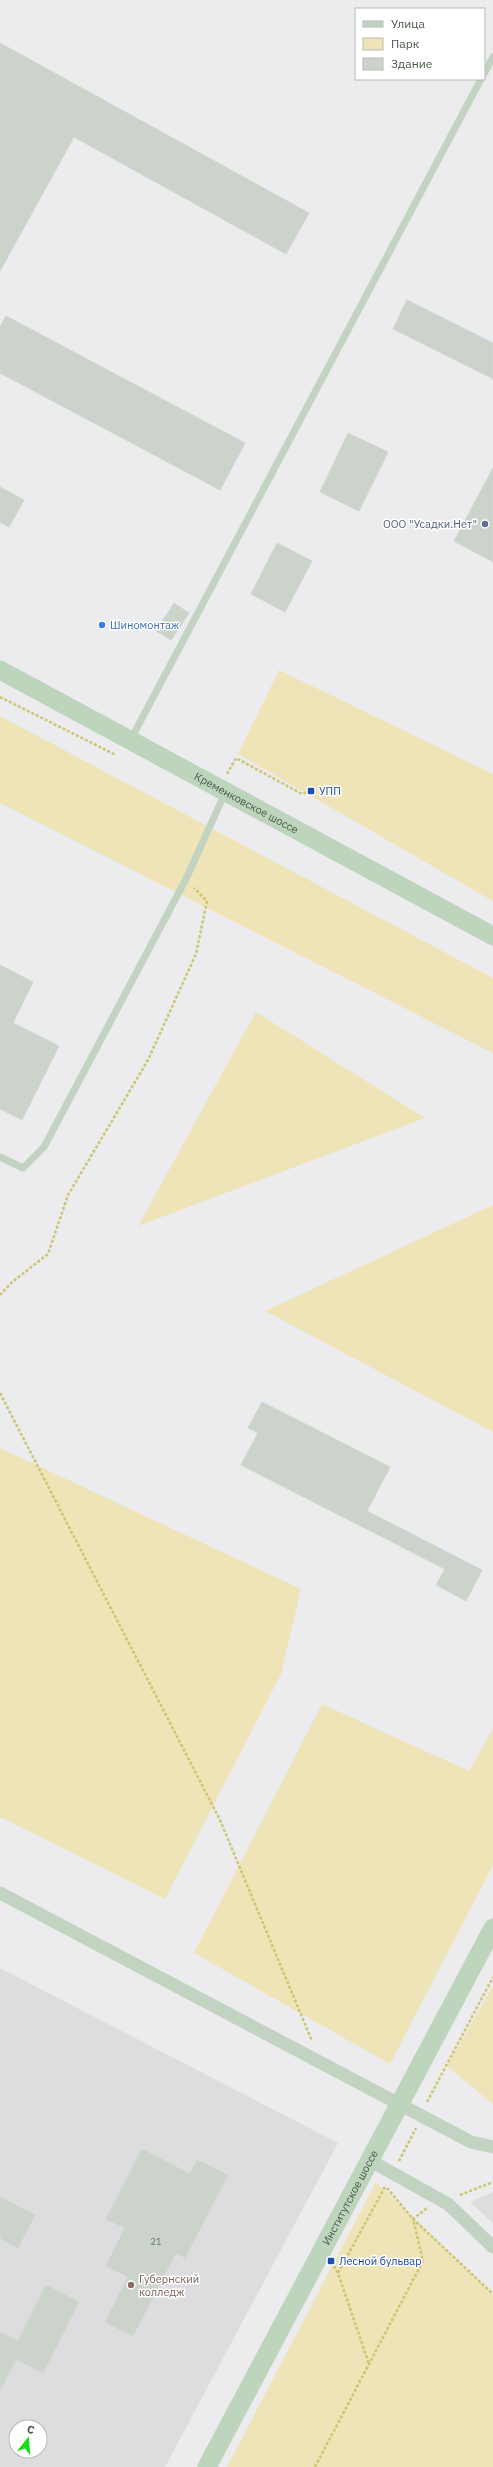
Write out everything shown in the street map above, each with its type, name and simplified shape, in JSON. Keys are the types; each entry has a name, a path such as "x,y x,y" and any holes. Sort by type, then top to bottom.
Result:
{"street":[{"name":"Кременковское шоссе","path":"0,670 493,936"},
{"path":"0,1893 400,2103 471,2142 493,2147"},
{"name":"Институтское шоссе","path":"207,2467 493,1928"},
{"path":"369,2160 448,2204 493,2247"}],"lane":[{"path":"485,72 493,57"},
{"path":"131,740 480,80"},
{"path":"0,1157 23,1168 44,1147 186,879 222,789"}],"path":[{"path":"0,698 119,757"},
{"path":"222,789 236,758 302,794 311,791"},
{"path":"0,1295 11,1282 48,1254 68,1195 148,1060 196,954 207,902 186,879"},
{"path":"0,1394 220,1820 321,2062"},
{"path":"413,2219 438,2199 470,2193 493,2182"},
{"path":"386,2186 413,2219 493,2294"},
{"path":"315,2467 423,2262 413,2219"},
{"path":"322,2248 338,2272 369,2365"}],"shaded area":[{"name":"Губернский колледж","path":"0,1968 338,2143 165,2467 0,2467"},
{"path":"493,2192 493,2223 470,2202"}],"green space":[{"path":"279,670 493,774 493,901 238,754"},
{"path":"0,716 493,978 493,1053 0,803"},
{"path":"256,1012 425,1118 138,1226"},
{"path":"493,1205 493,1432 265,1311"},
{"path":"0,1448 301,1589 281,1674 165,1899 0,1817"},
{"path":"322,1704 469,1771 493,1729 493,1865 390,2064 194,1953"},
{"path":"493,1986 493,2104 447,2066"},
{"path":"376,2182 493,2294 493,2467 227,2467"}],"building":[{"path":"0,43 309,213 286,254 74,137 0,271"},
{"path":"407,300 493,343 493,379 393,329"},
{"path":"6,316 245,443 220,490 0,373 0,327"},
{"path":"348,433 388,452 359,511 320,492"},
{"path":"493,468 493,562 454,541"},
{"path":"0,487 24,500 9,527 0,522"},
{"path":"277,543 312,561 285,612 251,594"},
{"path":"174,603 189,613 171,640 156,631"},
{"path":"0,965 33,982 13,1023 59,1046 22,1120 0,1109"},
{"path":"262,1402 390,1467 367,1511 482,1570 466,1601 436,1585 445,1569 241,1465 258,1433 248,1428"},
{"path":"142,2149 190,2174 197,2160 228,2175 185,2258 176,2253 133,2336 105,2322 128,2277 106,2266 125,2228 106,2219"},
{"path":"0,2197 35,2215 18,2248 0,2238"},
{"path":"46,2285 79,2302 43,2373 16,2359 0,2391 0,2332 18,2341"}],"place":[{"name":"ООО \"Усадки.Нет\"","path":"485,524"},
{"name":"Шиномонтаж","path":"102,625"},
{"name":"УПП","path":"311,791"},
{"name":"Лесной бульвар","path":"331,2261"},
{"name":"Губернский колледж","path":"131,2285"}]}
